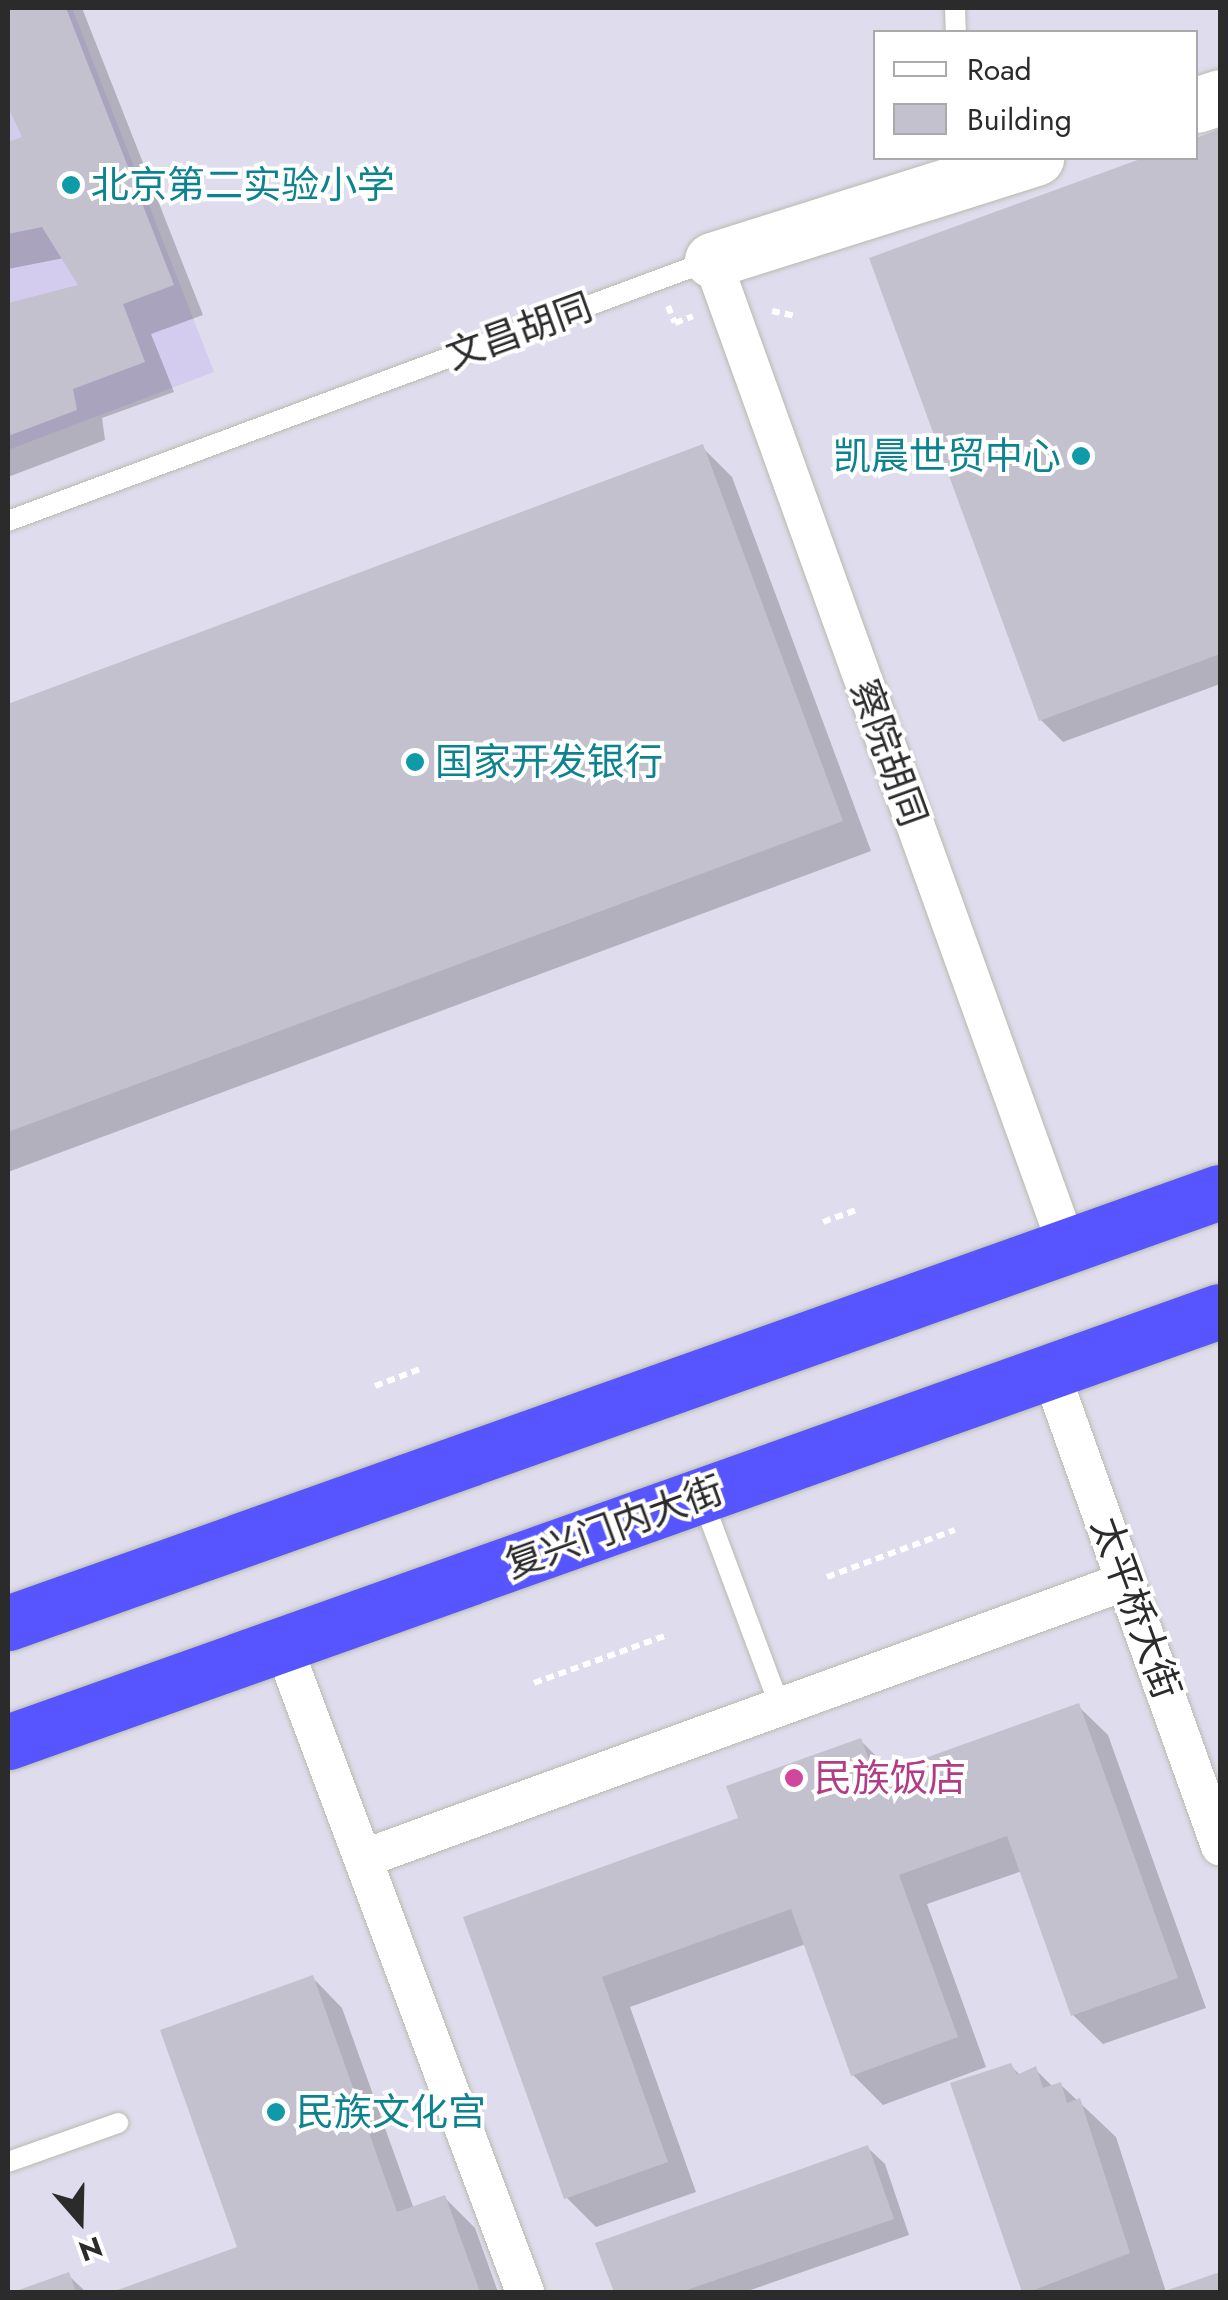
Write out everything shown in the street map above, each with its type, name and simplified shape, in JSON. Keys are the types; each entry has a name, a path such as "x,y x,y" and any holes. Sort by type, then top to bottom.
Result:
{"highway":[{"path":"8,1623 1220,1192"},
{"name":"复兴门内大街","path":"8,1742 1220,1311"}],"street":[{"name":"文昌胡同","path":"712,260 960,170 1023,160"},
{"name":"察院胡同","path":"712,260 1067,1246"},
{"name":"太平桥大街","path":"1050,1371 1220,1846"},
{"path":"364,1858 1126,1581"},
{"path":"283,1646 525,2292"}],"lane":[{"name":"文昌胡同","path":"8,521 712,260"},
{"path":"702,1496 780,1707"},
{"path":"8,2162 118,2123"}],"path":[{"path":"823,1222 858,1209"},
{"path":"375,1386 423,1368"},
{"path":"826,1577 954,1530"},
{"path":"534,1683 667,1635"}],"shaded area":[{"name":"北京第二实验小学","path":"8,8 72,8 214,372 8,450"}],"building":[{"name":"北京第二实验小学","path":"8,8 66,8 174,285 123,304 145,362 73,389 77,410 8,436 8,303 78,285 42,227 8,234 8,142 22,137 8,107"},
{"name":"凯晨世贸中心","path":"1220,129 1220,654 1039,721 869,258 1138,160 1198,160 1198,137"},
{"name":"国家开发银行","path":"703,444 843,821 8,1132 8,704"},
{"name":"民族饭店","path":"1079,1703 1178,1978 1071,2016 1007,1836 899,1875 958,2037 851,2076 791,1909 602,1977 668,2162 564,2199 463,1917 738,1818 726,1786 861,1738 875,1776"},
{"name":"民族文化宫","path":"313,1975 397,2212 445,2195 480,2292 112,2292 237,2247 160,2030"},
{"path":"1011,2063 1017,2075 1036,2066 1043,2088 1061,2082 1067,2103 1080,2098 1130,2253 1029,2292 1022,2292 950,2083"},
{"path":"868,2145 894,2219 681,2292 614,2292 595,2243"},
{"path":"69,2272 76,2292 13,2292"},
{"path":"1220,2272 1220,2292 1162,2292"}],"place":[{"name":"北京第二实验小学","path":"71,185"},
{"name":"凯晨世贸中心","path":"1081,456"},
{"name":"国家开发银行","path":"415,762"},
{"name":"民族饭店","path":"794,1778"},
{"name":"民族文化宫","path":"276,2112"}]}
